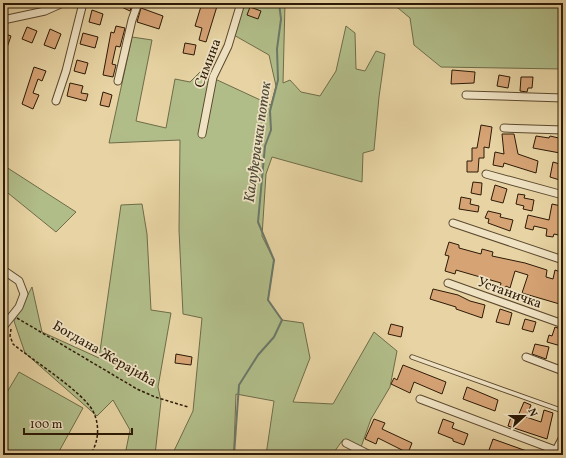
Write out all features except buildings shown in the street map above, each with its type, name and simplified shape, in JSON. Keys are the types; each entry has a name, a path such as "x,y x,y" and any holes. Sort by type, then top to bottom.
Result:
{"street":[{"path":"3,20 45,11 63,3"},
{"path":"56,101 66,71 83,3"},
{"path":"118,81 132,20 138,3"},
{"name":"Симина","path":"202,134 213,77 228,46 241,3"},
{"path":"466,94 563,98"},
{"path":"504,128 563,130"},
{"path":"486,174 563,195"},
{"path":"453,223 563,260"},
{"path":"3,270 19,281 23,290 23,296 3,327"},
{"name":"Устаничка","path":"448,283 563,324"},
{"path":"526,357 563,370"},
{"path":"420,399 558,453 563,438"},
{"path":"346,443 370,455"}],"lane":[{"path":"412,357 563,411"}],"path":[{"name":"Богдана Жерајића","path":"10,318 137,389 154,397 188,407"},
{"path":"10,318 10,336 13,344 87,402 93,411 98,422 98,436 90,455"}],"green space":[{"path":"241,3 285,3 283,83 290,80 301,92 320,96 336,71 346,26 355,33 356,69 365,71 376,51 385,54 374,150 363,153 362,182 272,157 266,174 262,236 274,260 268,300 282,320 303,323 310,358 293,402 333,404 374,332 397,351 390,387 371,419 360,450 342,441 332,455 266,455 274,401 236,394 234,448 231,455 172,455 193,411 202,318 183,314 179,230 180,140 109,143 132,37 152,40 136,121 166,128 175,79 190,82 200,72 271,105 276,86 269,55 232,34"},
{"path":"384,3 411,3 423,6 447,3 563,3 563,69 441,67 414,45 410,18 398,8"},
{"path":"3,165 76,212 56,232 3,189"},
{"path":"142,204 147,234 151,310 171,313 158,387 161,401 155,455 125,455 130,430 113,400 97,416 25,353 14,321 32,287 42,332 99,358 121,205"},
{"path":"19,372 83,408 57,455 3,455 3,399"}],"waterway":[{"name":"Калуђерачки поток","path":"234,455 239,385 258,355 274,337 282,320 268,300 274,260 258,222 265,146 271,130 270,111 278,80 277,49 281,19 279,3"}]}
